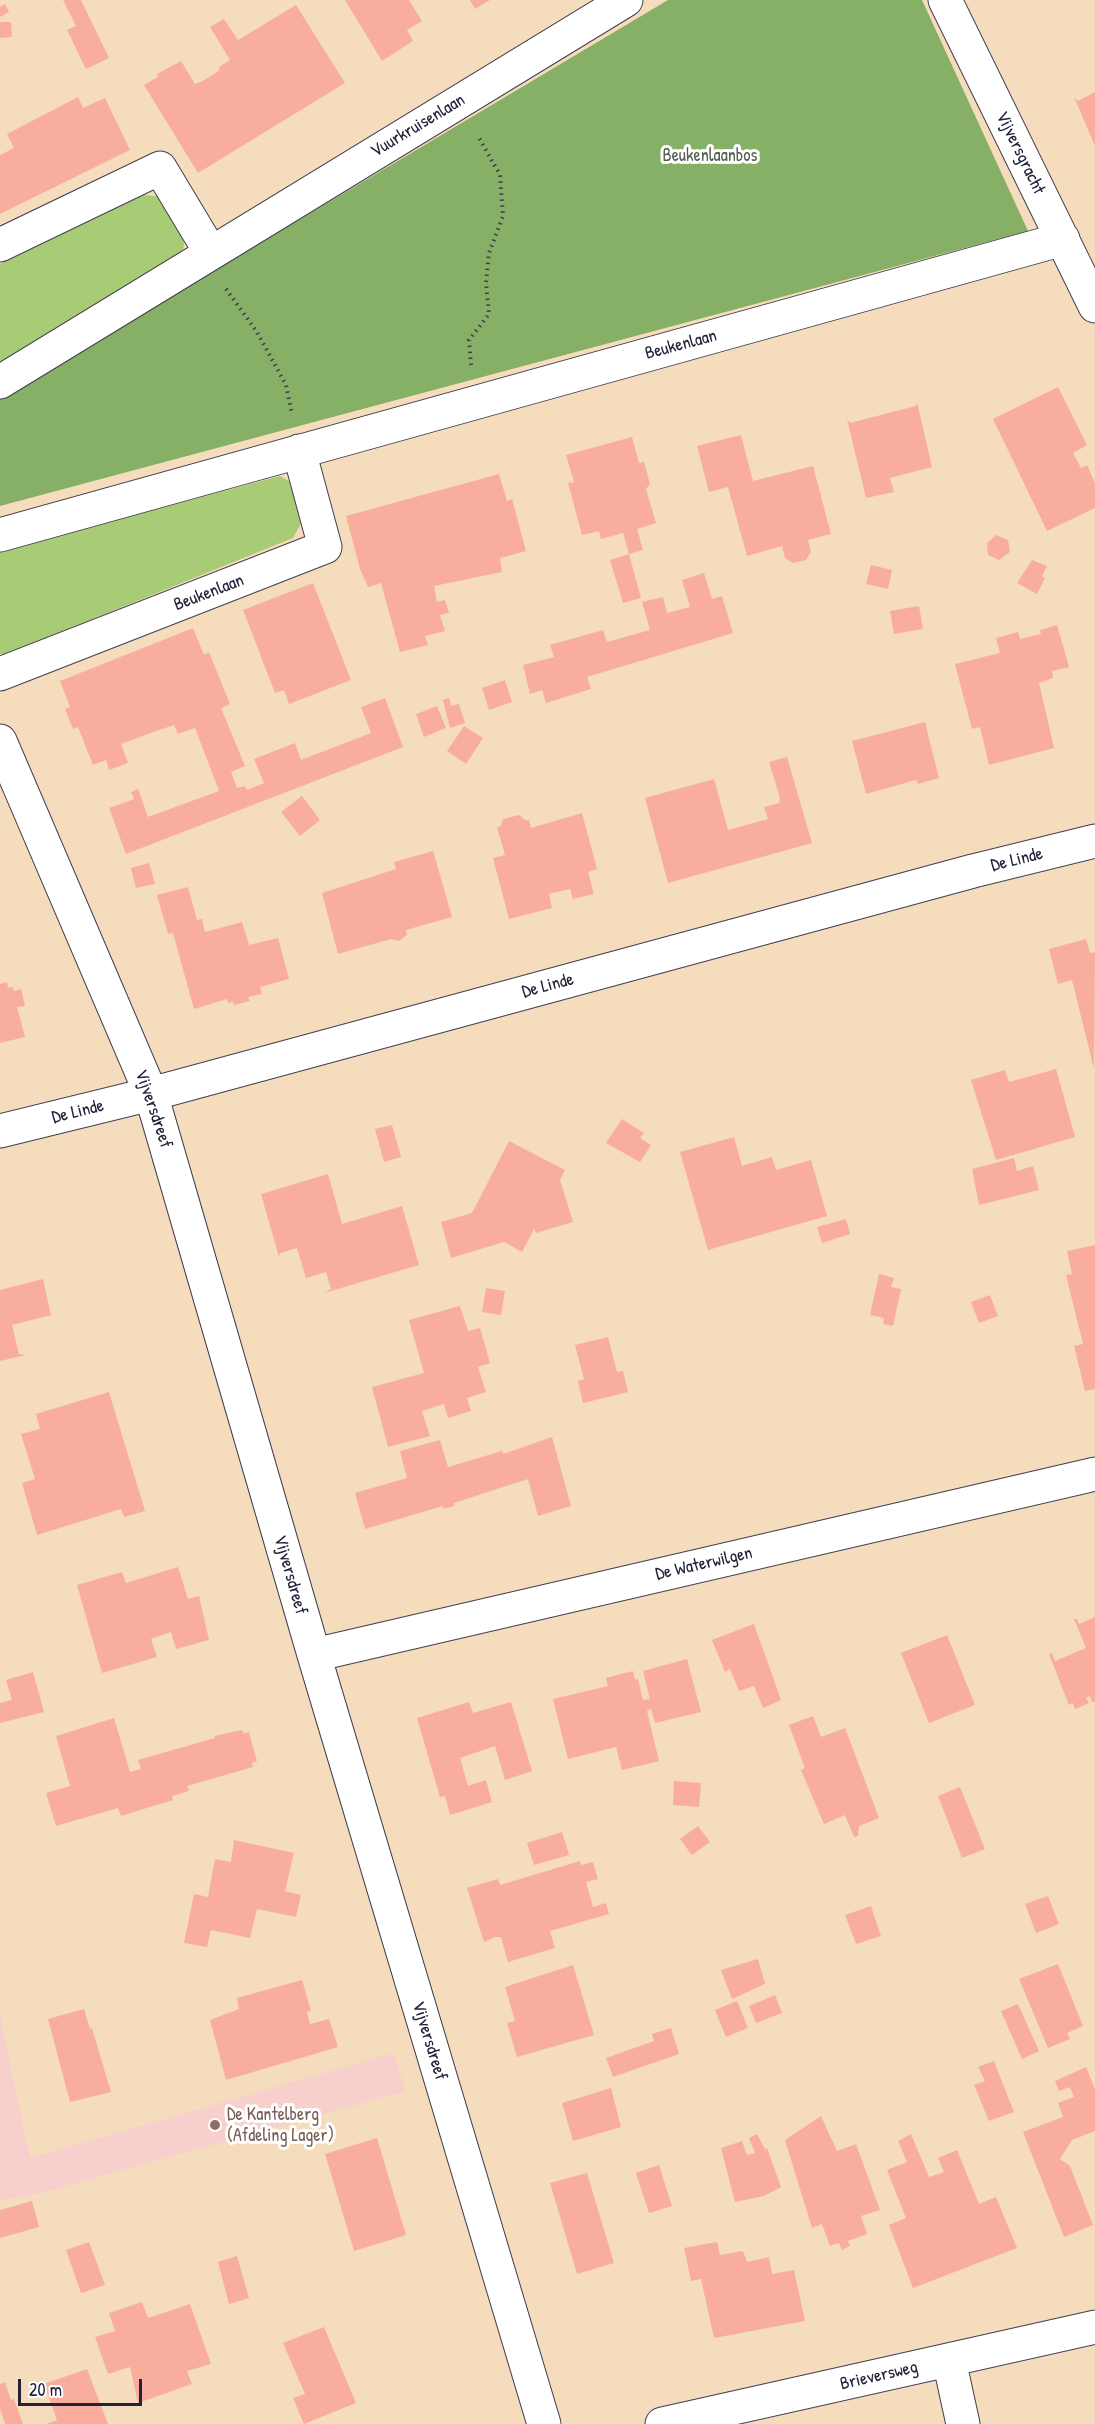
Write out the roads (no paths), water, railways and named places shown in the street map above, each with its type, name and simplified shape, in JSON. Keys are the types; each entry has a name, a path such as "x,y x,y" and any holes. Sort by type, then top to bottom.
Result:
{"street":[{"name":"Vuurkruisenlaan","path":"0,382 626,0"},
{"name":"Vijversgracht","path":"945,0 1095,306"},
{"path":"0,245 159,168 211,253"},
{"name":"Beukenlaan","path":"0,535 1063,239"},
{"name":"Beukenlaan","path":"0,674 325,547 299,451"},
{"name":"Vijversdreef","path":"0,741 151,1094 314,1655 544,2424"},
{"name":"De Linde","path":"0,1131 151,1094 1095,841"},
{"name":"De Waterwilgen","path":"314,1655 1095,1474"},
{"name":"Brieversweg","path":"662,2424 1095,2327"},
{"path":"949,2360 963,2424"}],"place":[{"name":"De Kantelberg (Afdeling Lager)","path":"215,2125"}],"park label":[{"name":"Beukenlaanbos","path":"710,156"}]}
